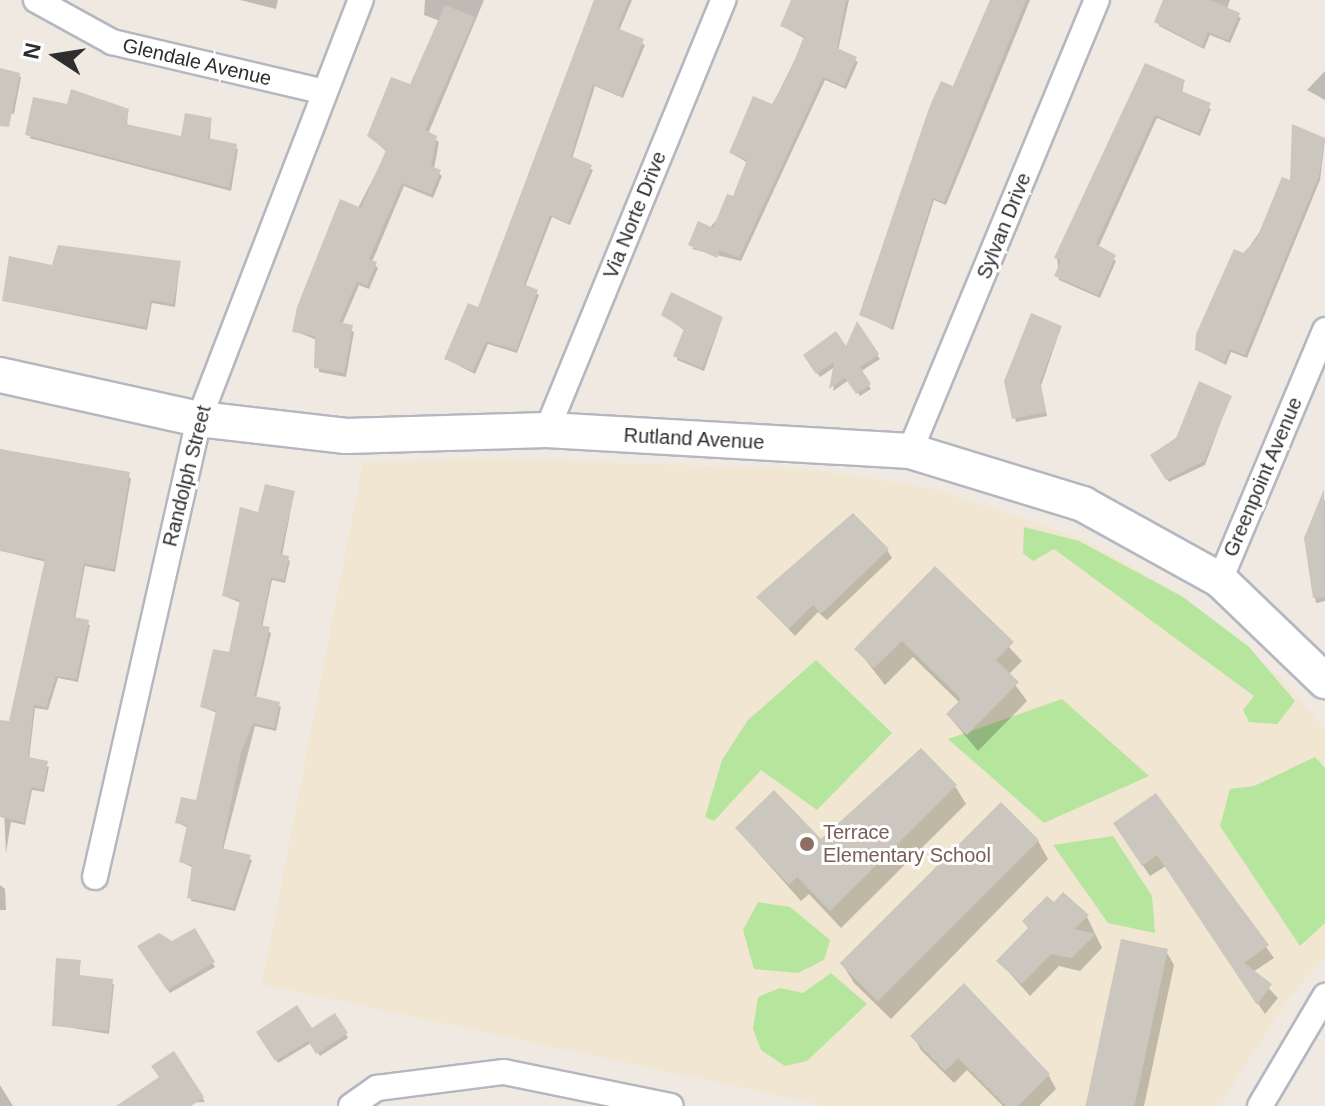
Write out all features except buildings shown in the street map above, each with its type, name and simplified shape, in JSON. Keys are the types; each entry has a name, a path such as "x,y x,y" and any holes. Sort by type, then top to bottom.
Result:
{"street":[{"name":"Glendale Avenue","path":"36,0 112,42 321,91"},
{"name":"Randolph Street","path":"95,877 199,419 321,91 361,0"},
{"name":"Via Norte Drive","path":"547,430 723,0"},
{"name":"Sylvan Drive","path":"910,451 1097,0"},
{"name":"Greenpoint Avenue","path":"1220,580 1325,330"},
{"name":"Rutland Avenue","path":"0,375 199,419 346,436 547,430 910,451 1083,504 1220,580 1325,681"},
{"path":"1260,1106 1325,996"},
{"path":"351,1106 377,1088 504,1072 671,1106"}],"shaded area":[{"name":"Terrace Elementary School","path":"515,459 815,470 930,488 1081,538 1178,593 1277,675 1325,729 1325,958 1290,996 1219,1106 827,1106 262,984 363,462"}],"green space":[{"path":"1024,527 1079,541 1183,597 1249,647 1295,701 1277,724 1249,722 1243,710 1254,696 1054,549 1033,561 1023,553"},
{"path":"816,660 892,733 817,810 761,770 714,821 705,817 722,760 748,720"},
{"path":"1062,699 1149,776 1044,823 948,739"},
{"path":"1315,757 1325,768 1325,923 1300,946 1220,826 1230,789 1254,786"},
{"path":"1113,836 1152,896 1155,933 1108,923 1053,845"},
{"path":"758,902 790,907 830,940 824,960 798,973 754,969 743,930"},
{"path":"831,973 867,1004 807,1061 785,1066 761,1050 753,1029 758,997 780,988 803,993"}],"place":[{"name":"Terrace Elementary School","path":"807,844"}]}
